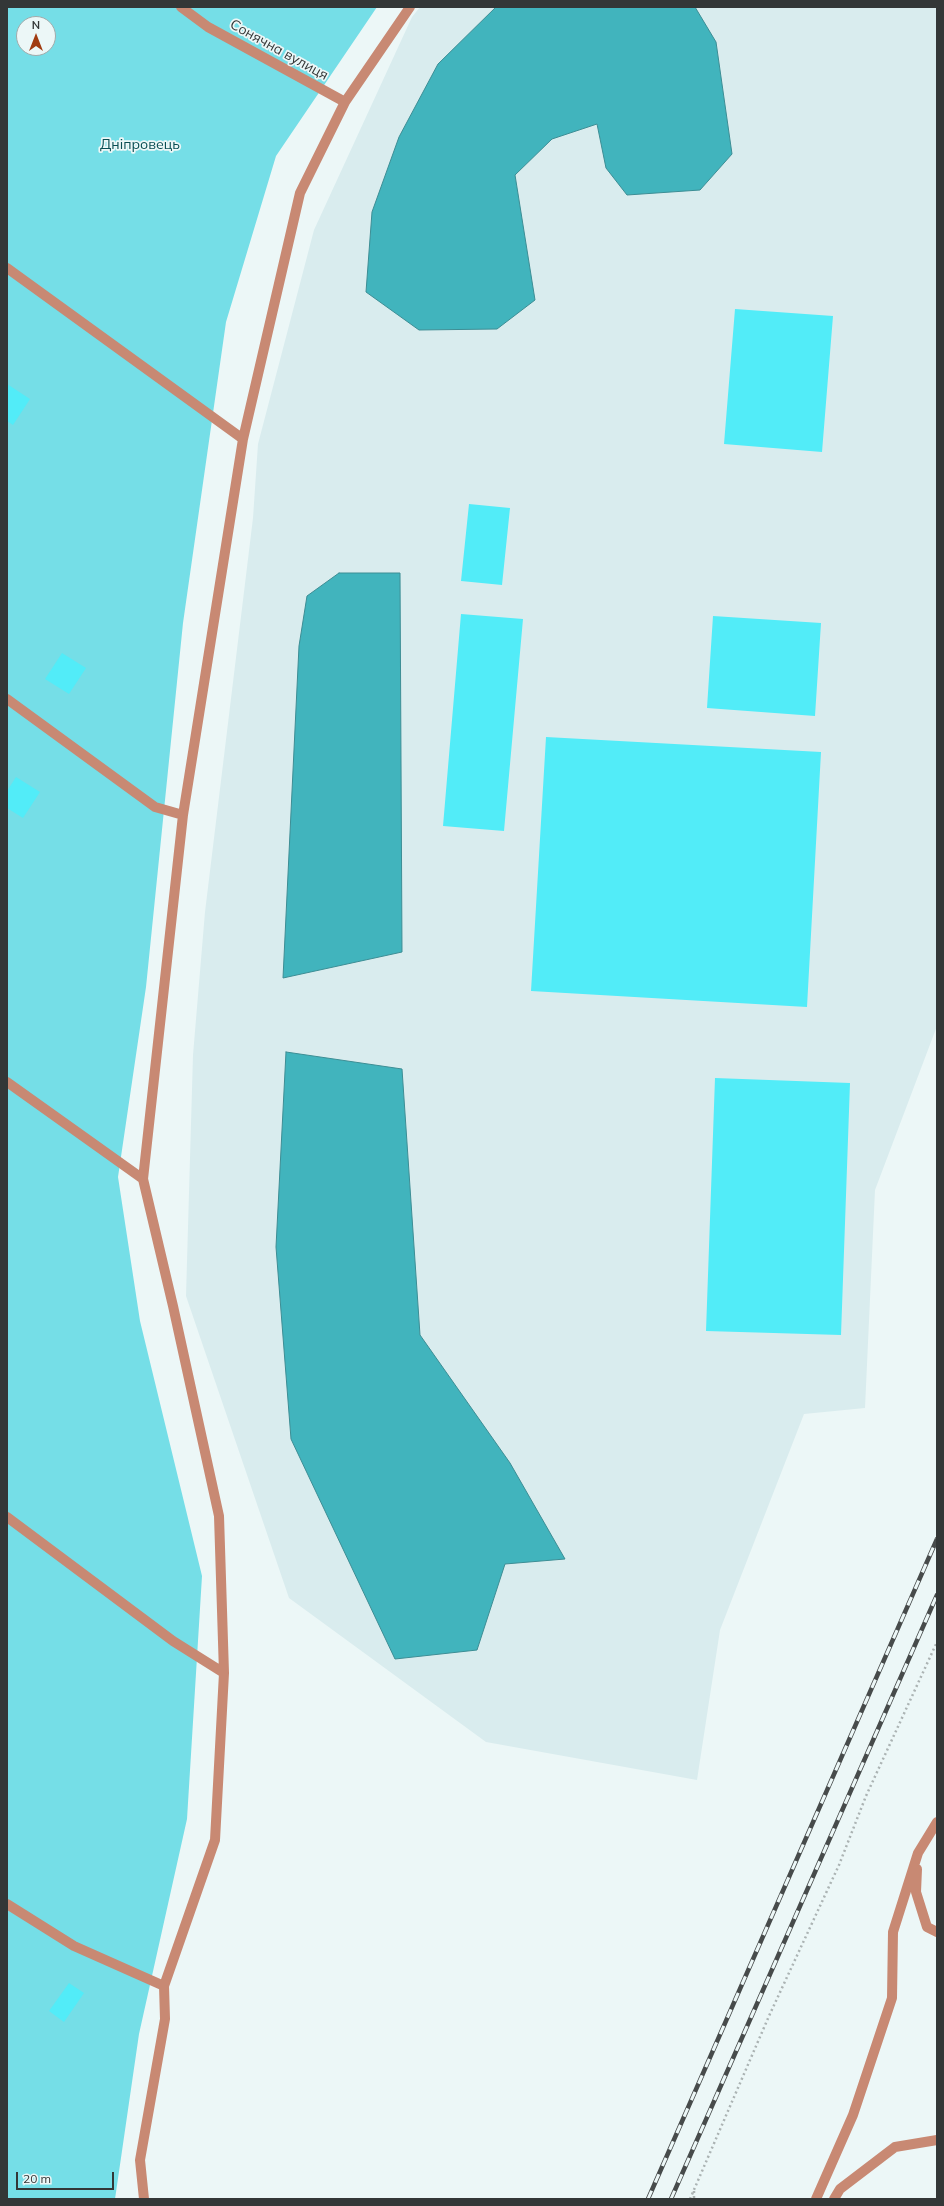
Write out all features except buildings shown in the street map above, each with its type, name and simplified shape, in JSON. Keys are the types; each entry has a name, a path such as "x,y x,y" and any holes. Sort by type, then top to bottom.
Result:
{"street":[{"name":"Сонячна вулиця","path":"181,7 208,27 345,102"},
{"path":"144,2199 140,2160 165,2019 164,1986 215,1840 224,1673 219,1516 173,1306 143,1179 184,814 243,439 300,193 345,102 410,7"},
{"path":"7,268 243,439"},
{"path":"7,699 155,807 184,814"},
{"path":"7,1082 143,1179"},
{"path":"7,1517 173,1641 224,1673"},
{"path":"816,2199 853,2115 892,1998 893,1932 918,1853 937,1822"},
{"path":"918,1853 916,1892 927,1927 937,1932"},
{"path":"7,1904 74,1946 164,1986"},
{"path":"834,2199 840,2190 895,2147 937,2140"}],"path":[{"path":"690,2199 769,2016 839,1866 866,1796 937,1642"},
{"path":"694,2191 694,2199"}],"shaded area":[{"path":"420,7 937,7 937,1026 875,1190 865,1408 804,1414 720,1630 697,1780 486,1742 289,1598 186,1296 193,1055 205,912 253,518 258,444 314,230 412,17"},
{"path":"496,7 695,7 716,42 732,154 700,190 627,195 606,168 597,124 552,139 515,175 535,300 497,329 419,330 366,292 372,212 399,137 438,64"},
{"path":"339,573 400,573 402,952 283,978 299,646 307,596"},
{"path":"286,1052 402,1069 420,1335 510,1463 565,1559 505,1564 477,1650 395,1659 291,1439 276,1247"}],"green space":[{"name":"Дніпровець","path":"7,7 377,7 276,156 226,322 183,623 146,987 118,1177 140,1321 202,1576 187,1819 139,2034 115,2199 7,2199"}],"railway":[{"path":"648,2199 937,1539"},
{"path":"671,2199 937,1595"}]}
